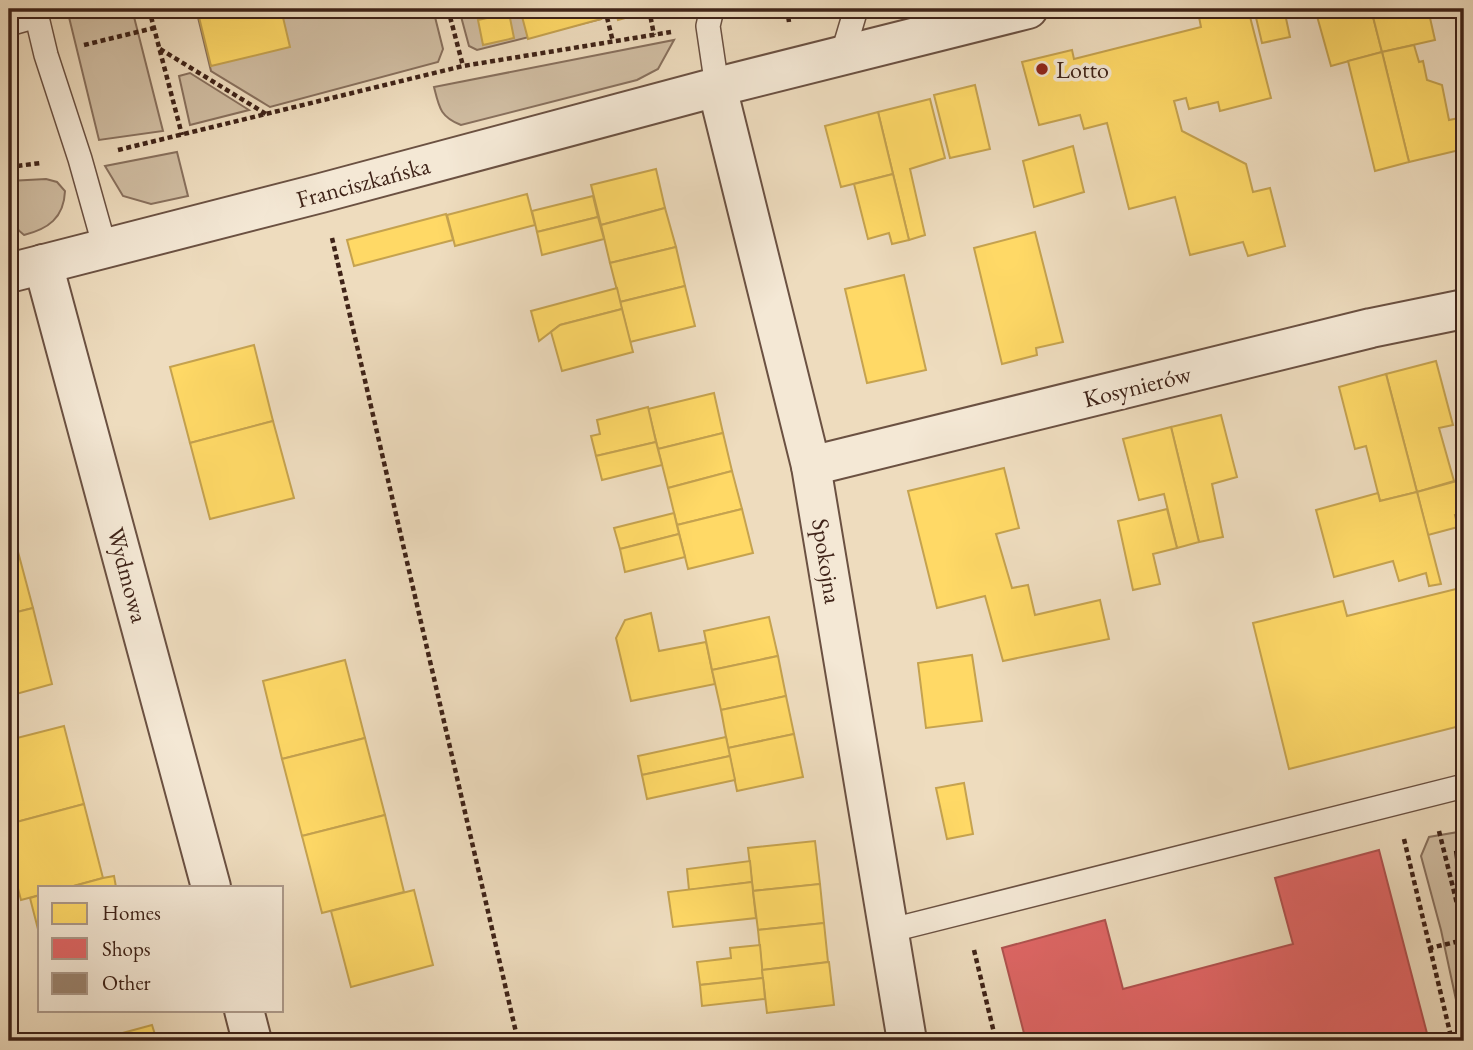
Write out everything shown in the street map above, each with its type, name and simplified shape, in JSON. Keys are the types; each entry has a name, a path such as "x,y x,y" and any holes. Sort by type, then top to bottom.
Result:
{"street":[{"name":"Franciszkańska","path":"26,269 717,87 1028,9"},
{"name":"Spokojna","path":"717,87 811,466 907,1041"},
{"name":"Wydmowa","path":"26,269 211,886"},
{"name":"Kosynierów","path":"811,466 1371,328 1464,309"},
{"path":"245,1012 252,1041"}],"lane":[{"path":"842,56 856,9"},
{"path":"9,24 36,12 46,55 80,159 105,248"},
{"path":"710,17 717,87"},
{"path":"888,931 1464,786"}],"path":[{"path":"149,9 182,135"},
{"path":"448,9 463,66"},
{"path":"605,9 613,42"},
{"path":"649,9 654,35"},
{"path":"9,167 80,159 463,66 654,35 710,17"},
{"path":"160,49 267,114"},
{"path":"321,193 518,1041"},
{"path":"1430,795 1464,932"},
{"path":"1395,804 1452,1041"},
{"path":"1430,948 1464,940"}],"shaded area":[{"path":"67,9 132,9 163,131 99,140"},
{"path":"196,9 433,9 443,49 438,62 270,107 211,71"},
{"path":"459,9 598,9 601,19 477,50 469,46"},
{"path":"674,40 658,69 637,80 461,125 445,115 434,87"},
{"path":"190,73 249,110 190,125 179,76"},
{"path":"177,152 188,196 151,204 123,196 105,166"},
{"path":"46,179 57,182 65,191 62,208 47,226 24,235 11,218 9,181"},
{"path":"1464,831 1464,1037 1441,930 1421,856 1429,837"}],"building: Homes":[{"path":"197,9 281,9 290,47 211,66"},
{"path":"520,9 598,9 601,19 528,39"},
{"path":"615,9 642,9 643,13 618,20"},
{"path":"1231,9 1248,9 1271,98 1220,111 1218,102 1189,109 1186,98 1174,101 1182,131 1246,164 1253,192 1270,188 1285,246 1248,256 1243,242 1190,255 1175,197 1129,209 1107,123 1084,129 1080,115 1039,125 1022,62 1072,50 1074,59 1201,27 1199,17"},
{"path":"1254,9 1284,9 1290,37 1262,43"},
{"path":"1315,9 1371,9 1382,52 1331,66"},
{"path":"1371,9 1428,9 1435,40 1382,52"},
{"path":"509,13 514,38 483,45 478,20"},
{"path":"1414,45 1419,62 1423,61 1427,80 1442,85 1449,120 1464,117 1464,149 1409,162 1382,52"},
{"path":"1382,52 1409,162 1375,171 1348,61"},
{"path":"975,85 990,149 950,158 934,95"},
{"path":"9,99 17,130 9,132"},
{"path":"930,99 945,158 910,169 925,235 909,240 878,112"},
{"path":"878,112 893,174 841,187 825,126"},
{"path":"1073,146 1084,192 1034,207 1023,161"},
{"path":"656,169 665,208 601,225 591,185"},
{"path":"893,174 909,240 892,244 889,233 868,239 854,184"},
{"path":"527,194 535,225 455,246 447,215"},
{"path":"593,196 598,217 537,232 532,211"},
{"path":"665,208 676,247 610,263 601,225"},
{"path":"446,214 453,240 354,266 347,240"},
{"path":"598,217 604,239 542,255 537,232"},
{"path":"1035,232 1063,342 1036,348 1037,355 1002,364 974,248"},
{"path":"676,247 685,286 620,302 610,263"},
{"path":"904,275 926,370 867,383 845,289"},
{"path":"685,286 695,326 630,342 620,302"},
{"path":"617,288 622,309 560,325 539,341 531,311"},
{"path":"622,309 633,352 562,371 551,332 560,325"},
{"path":"254,345 273,421 190,443 170,367"},
{"path":"1436,361 1453,425 1439,428 1454,481 1417,492 1386,374"},
{"path":"1386,374 1417,492 1380,501 1366,446 1355,449 1339,387"},
{"path":"714,393 723,433 658,449 648,409"},
{"path":"648,407 656,442 596,456 591,436 600,434 597,420"},
{"path":"1221,415 1237,477 1212,484 1223,537 1199,542 1171,427"},
{"path":"273,421 294,498 210,519 190,443"},
{"path":"1171,427 1199,542 1177,548 1164,494 1139,500 1123,439"},
{"path":"723,433 732,471 668,488 658,449"},
{"path":"656,442 662,465 602,480 596,456"},
{"path":"1004,468 1019,528 996,534 1012,588 1028,585 1035,615 1100,600 1109,639 1003,661 985,596 937,608 908,491"},
{"path":"732,471 742,509 677,525 668,488"},
{"path":"1464,479 1464,513 1455,515 1458,527 1428,535 1417,492"},
{"path":"1417,492 1441,584 1429,586 1426,573 1399,581 1393,561 1334,577 1316,510 1378,493 1380,501"},
{"path":"742,509 753,553 688,569 677,525"},
{"path":"1167,509 1177,548 1153,554 1160,584 1133,590 1118,521"},
{"path":"674,513 679,534 620,549 614,528"},
{"path":"13,533 33,608 9,614 9,534"},
{"path":"679,534 685,557 625,572 620,549"},
{"path":"1464,587 1464,725 1289,769 1253,623 1343,601 1347,616"},
{"path":"33,608 52,684 9,696 9,614"},
{"path":"651,613 659,651 706,642 715,684 631,701 616,638 625,620"},
{"path":"769,617 778,656 712,670 704,631"},
{"path":"972,655 982,721 926,728 918,663"},
{"path":"778,656 786,696 721,710 712,670"},
{"path":"345,660 365,738 282,759 263,681"},
{"path":"786,696 794,734 728,748 721,710"},
{"path":"64,726 84,804 9,824 9,740"},
{"path":"794,734 803,777 737,791 728,748"},
{"path":"726,737 730,756 642,775 638,756"},
{"path":"365,738 385,815 302,836 282,759"},
{"path":"730,756 735,780 647,799 642,775"},
{"path":"964,783 973,834 947,839 936,788"},
{"path":"84,804 103,878 74,886 38,886 38,896 21,900 9,854 9,824"},
{"path":"385,815 404,892 322,913 302,836"},
{"path":"815,841 820,884 753,891 748,848"},
{"path":"750,861 752,882 689,890 687,869"},
{"path":"114,876 116,886 74,886"},
{"path":"752,882 756,918 673,927 668,892"},
{"path":"820,884 824,923 758,930 753,891"},
{"path":"414,890 433,965 351,987 331,911"},
{"path":"38,896 38,929 30,898"},
{"path":"824,923 828,962 762,970 758,930"},
{"path":"760,945 763,978 700,985 697,962 731,958 730,948"},
{"path":"829,962 834,1005 767,1013 762,970"},
{"path":"763,978 765,999 702,1006 700,985"},
{"path":"152,1025 157,1041 93,1041"}],"building: Shops":[{"path":"1379,850 1429,1041 1026,1041 1002,948 1105,920 1123,989 1293,944 1275,878"}],"building: Other":[{"path":"1464,851 1464,888 1460,889 1455,852"}],"place":[{"name":"Lotto","path":"1042,69"}]}
